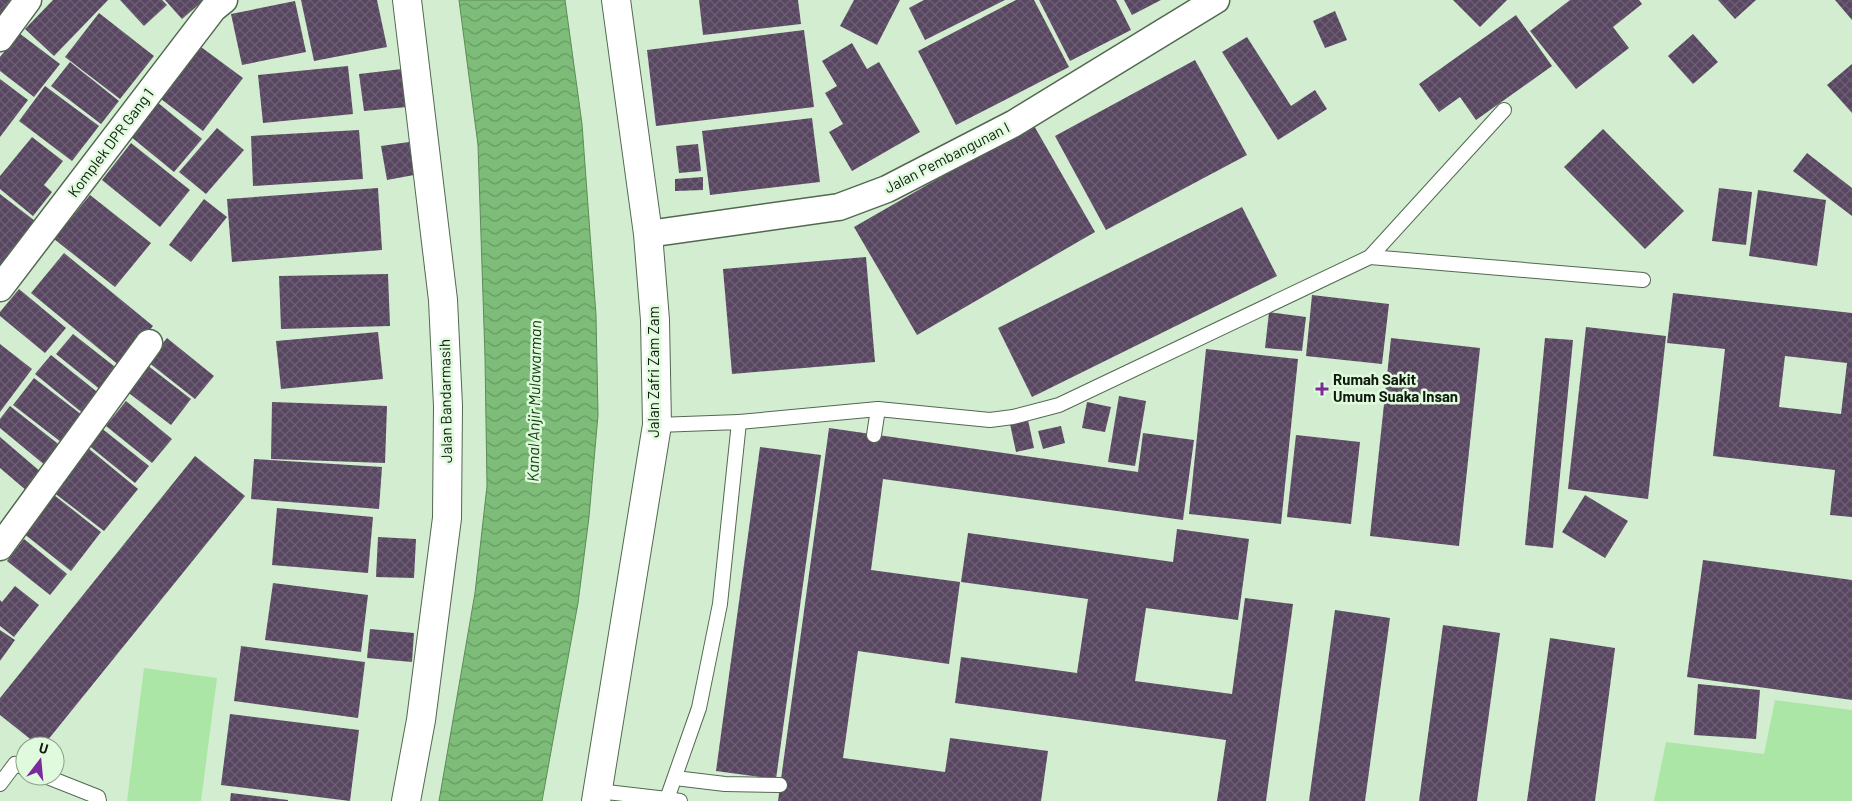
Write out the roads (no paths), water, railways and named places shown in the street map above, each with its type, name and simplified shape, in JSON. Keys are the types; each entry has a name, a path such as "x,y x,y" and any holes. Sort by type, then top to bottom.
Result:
{"street":[{"path":"0,38 28,0"},
{"name":"Komplek DPR Gang 1","path":"0,288 212,9 224,0"},
{"name":"Jalan Bandarmasih","path":"406,801 421,720 446,518 448,406 443,300 407,0"},
{"name":"Jalan Zafri Zam Zam","path":"597,796 657,426 656,320 648,234 616,0"},
{"name":"Jalan Pembangunan I","path":"648,234 839,207 887,190 1013,124 1216,0"},
{"path":"0,547 150,343"}],"lane":[{"path":"657,426 739,422 878,409 990,420 1013,418 1059,405 1370,257 1504,110"},
{"path":"1370,257 1643,280"},
{"path":"874,435 878,409"},
{"path":"597,796 674,800 675,778 699,708 720,604 739,422"},
{"path":"0,784 15,764"},
{"path":"675,778 725,784 780,785"},
{"path":"65,784 98,798 99,801"}],"water":[{"name":"Kanal Anjir Mulawarman","path":"459,0 565,0 582,124 596,315 598,415 589,517 578,603 542,801 439,801 475,593 487,486 478,145"}],"place":[{"name":"Rumah Sakit Umum Suaka Insan","path":"1322,389"}]}
